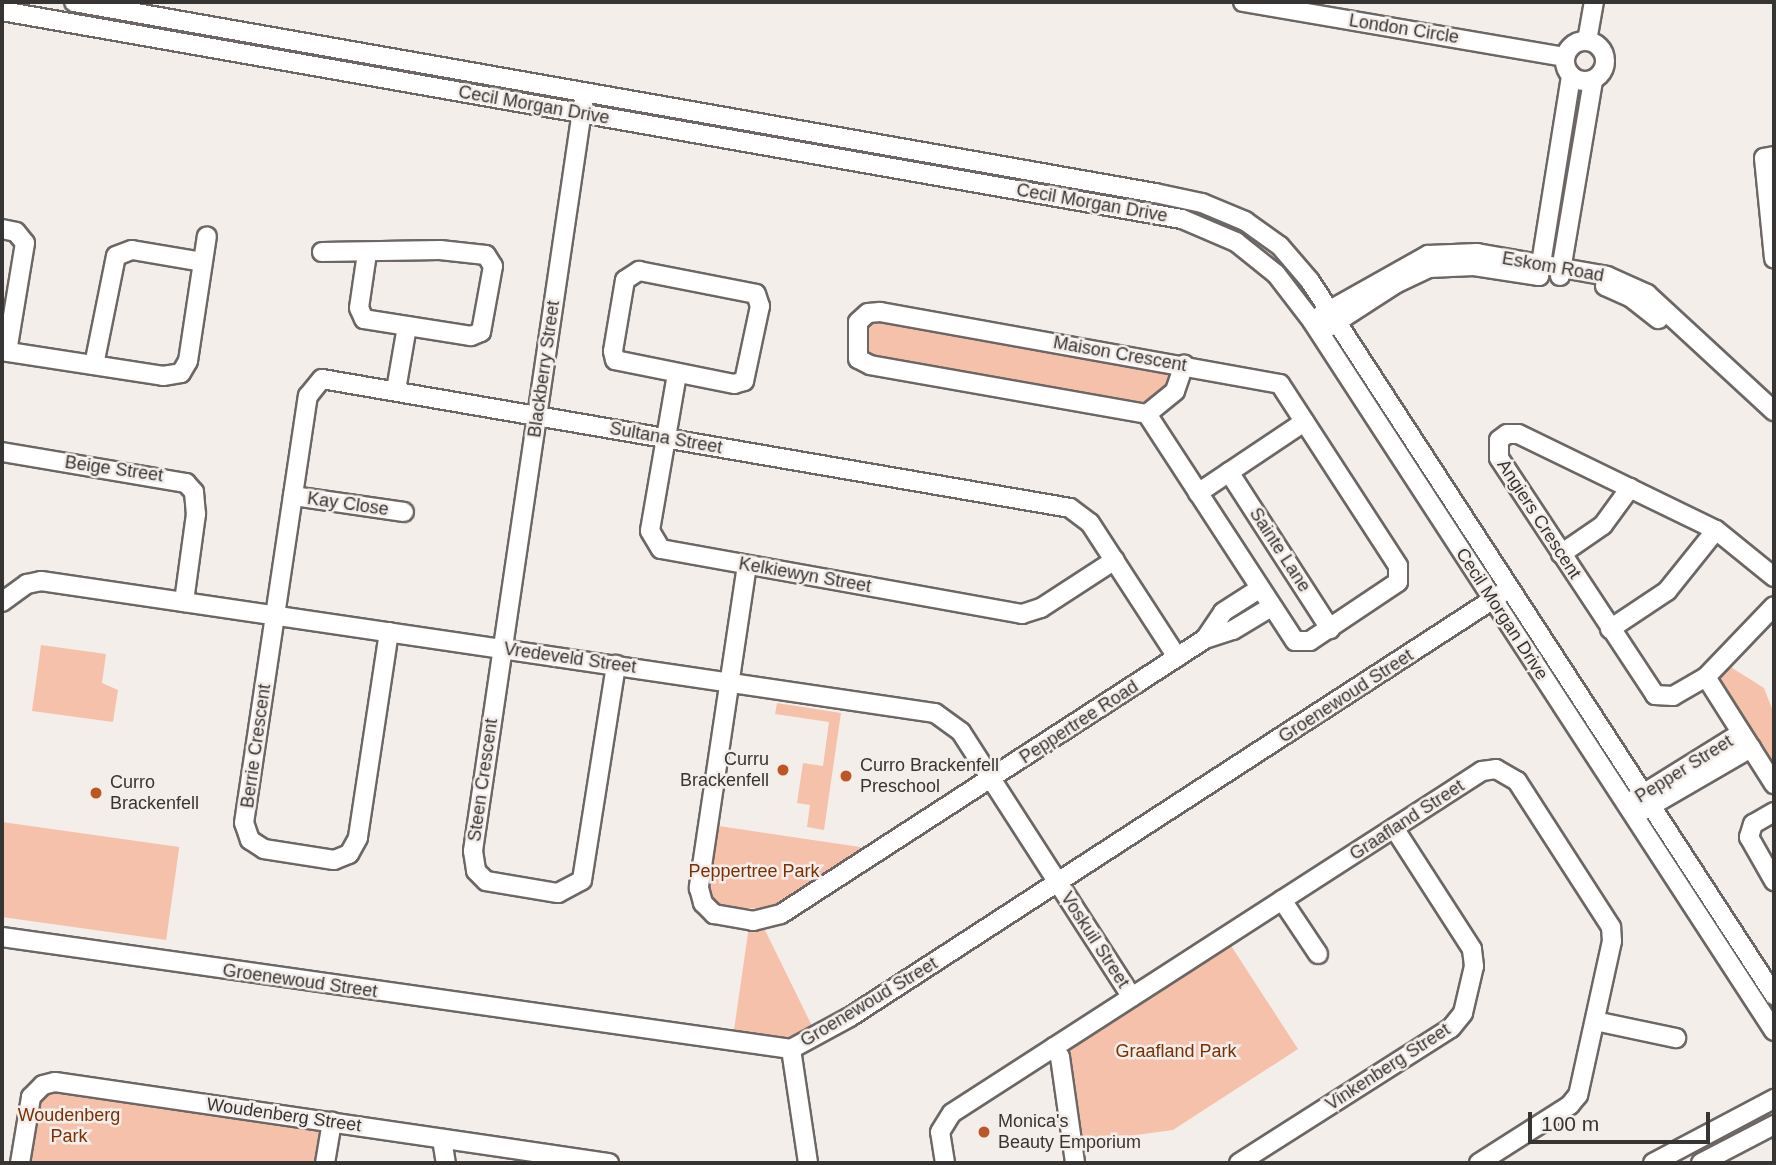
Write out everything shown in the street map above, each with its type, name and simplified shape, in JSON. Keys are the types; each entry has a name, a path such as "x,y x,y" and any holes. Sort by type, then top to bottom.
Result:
{"street":[{"name":"Cecil Morgan Drive","path":"74,2 583,90 1202,203 1245,221 1280,246 1334,316 1774,995"},
{"name":"London Circle","path":"1243,2 1334,9 1565,57"},
{"path":"1587,41 1594,2"},
{"name":"Cecil Morgan Drive","path":"2,11 1182,219 1218,232 1251,253 1276,274 1316,327 1774,1031"},
{"path":"1540,270 1571,76 1565,57 1571,47 1587,41"},
{"path":"1561,273 1593,79 1605,65 1604,54 1587,41"},
{"path":"1571,76 1593,79"},
{"name":"Blackberry Street","path":"503,648 583,114 583,90"},
{"path":"1769,157 1774,259"},
{"path":"2,229 16,232 25,243 5,351 163,376 181,373 188,361 207,236"},
{"path":"94,365 116,256 132,250 202,262"},
{"path":"322,252 440,250 483,253 491,259 484,325 478,334 367,320 359,314 367,253"},
{"name":"Eskom Road","path":"1316,327 1429,268 1474,267 1561,273 1605,286 1630,297 1770,407"},
{"path":"639,271 756,294 760,306 744,381 734,384 677,374 618,363 614,358 627,275 639,271"},
{"name":"Maison Crescent","path":"880,312 1184,365 1280,384 1400,572 1393,589 1310,641 1295,641 1147,414 870,366 858,359 858,322 868,313 880,312"},
{"path":"397,390 407,326"},
{"path":"1147,414 1175,391 1184,365"},
{"name":"Kelkiewyn Street","path":"677,374 650,531 652,540 666,551 1022,614 1041,608 1115,560"},
{"name":"Sultana Street","path":"275,615 312,385 327,378 1070,509 1086,518 1177,657"},
{"path":"1198,493 1304,422"},
{"name":"Angiers Crescent","path":"1774,577 1716,530 1518,434 1502,436 1496,454 1655,695 1673,696 1706,677 1774,606"},
{"name":"Beige Street","path":"2,452 186,483 194,492 196,513 184,602"},
{"name":"Sainte Lane","path":"1229,472 1330,629"},
{"path":"1561,554 1603,525 1630,488"},
{"name":"Kay Close","path":"293,496 404,512"},
{"path":"1610,629 1667,591 1716,530"},
{"name":"Peppertree Road","path":"747,565 699,888 703,903 714,914 753,921 776,916 1205,639"},
{"name":"Vredeveld Street","path":"2,602 27,584 41,581 935,713 961,732 1058,883"},
{"name":"Groenewoud Street","path":"2,937 791,1049 850,1017 1510,588"},
{"path":"1205,639 1223,612 1259,589"},
{"path":"1205,639 1233,630 1271,607"},
{"name":"Berrie Crescent","path":"275,615 244,823 250,840 264,849 334,860 349,854 358,838 389,632"},
{"name":"Steen Crescent","path":"503,648 473,865 492,883 558,893 574,888 586,870 616,665"},
{"name":"Pepper Street","path":"1706,677 1774,784"},
{"name":"Pepper Street","path":"1631,810 1746,741"},
{"name":"Graafland Street","path":"945,1163 940,1132 947,1117 1482,771 1496,769 1513,776 1611,927 1595,1021 1575,1101 1479,1163"},
{"path":"1774,812 1753,824 1749,837 1774,881"},
{"name":"Vinkenberg Street","path":"1239,1163 1451,1028 1463,1013 1474,966 1472,949 1394,828"},
{"name":"Voskuil Street","path":"1058,883 1132,997"},
{"path":"1282,900 1318,954"},
{"path":"1595,1021 1676,1038"},
{"path":"1054,1047 1060,1057 1075,1163"},
{"path":"791,1049 808,1163"},
{"name":"Woudenberg Street","path":"20,1163 31,1097 43,1085 55,1082 577,1161 610,1163"},
{"path":"1653,1163 1774,1099"},
{"path":"326,1163 332,1122"},
{"path":"1701,1163 1774,1125"},
{"path":"442,1139 446,1163"},
{"path":"2,1162 9,1163"}],"green space":[{"path":"870,319 1165,368 1173,375 1170,388 1147,406 869,359 860,345 863,326"},
{"path":"41,645 106,654 102,683 118,690 113,722 32,711"},
{"path":"1729,666 1764,688 1774,714 1774,772 1718,680"},
{"path":"777,703 841,713 824,830 807,827 810,805 797,803 803,763 823,766 829,722 775,714"},
{"path":"2,822 179,847 166,940 2,917"},
{"name":"Peppertree Park","path":"719,826 860,847 860,850 768,909 723,907 713,901 709,890"},
{"path":"749,926 763,926 814,1030 785,1041 733,1037"},
{"name":"Graafland Park","path":"1228,941 1298,1049 1173,1130 1078,1143 1067,1047"},
{"name":"Woudenberg Park","path":"47,1090 317,1128 323,1137 320,1163 26,1163 35,1104"}],"place":[{"name":"Curru Brackenfell","path":"783,770"},
{"name":"Curro Brackenfell Preschool","path":"846,776"},
{"name":"Curro Brackenfell","path":"96,793"},
{"name":"Monica's Beauty Emporium","path":"984,1132"}]}
